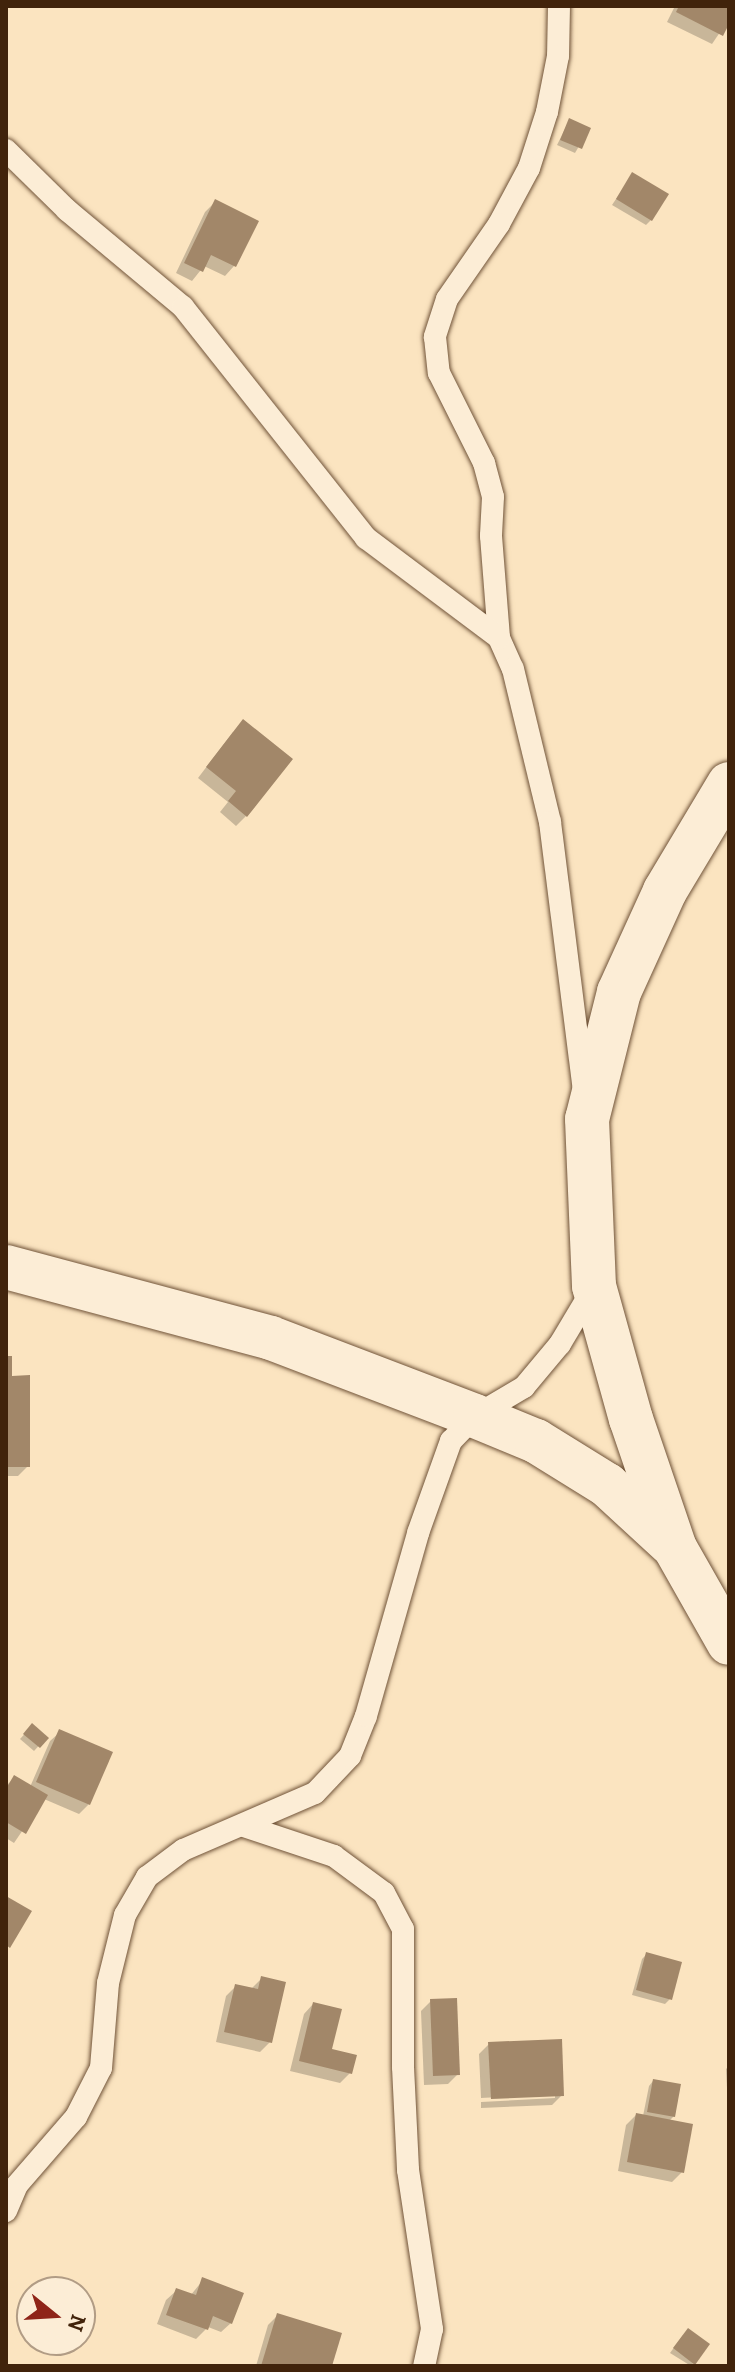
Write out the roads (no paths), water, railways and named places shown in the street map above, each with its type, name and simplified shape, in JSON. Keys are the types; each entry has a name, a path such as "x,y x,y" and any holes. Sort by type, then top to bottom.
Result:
{"street":[{"path":"729,784 665,891 619,992 587,1119 594,1286 631,1419 675,1548 729,1643"},
{"path":"6,1267 271,1338 536,1441 607,1485 675,1548"}],"lane":[{"path":"559,6 558,56 547,112 529,168 499,224 447,299 435,337 439,373 484,463 493,497 491,536 499,638 513,669 550,822 587,1119"},
{"path":"6,150 67,210 183,307 366,538 499,638"},
{"path":"6,2211 17,2185 76,2117 101,2068 112,1969 125,1915 147,1877 183,1850 315,1793 350,1756 366,1716 418,1533 451,1441 475,1416 524,1387 560,1344 594,1286"},
{"path":"244,1826 334,1856 384,1893 403,1929 403,2067 408,2170 432,2329 424,2366"}]}
